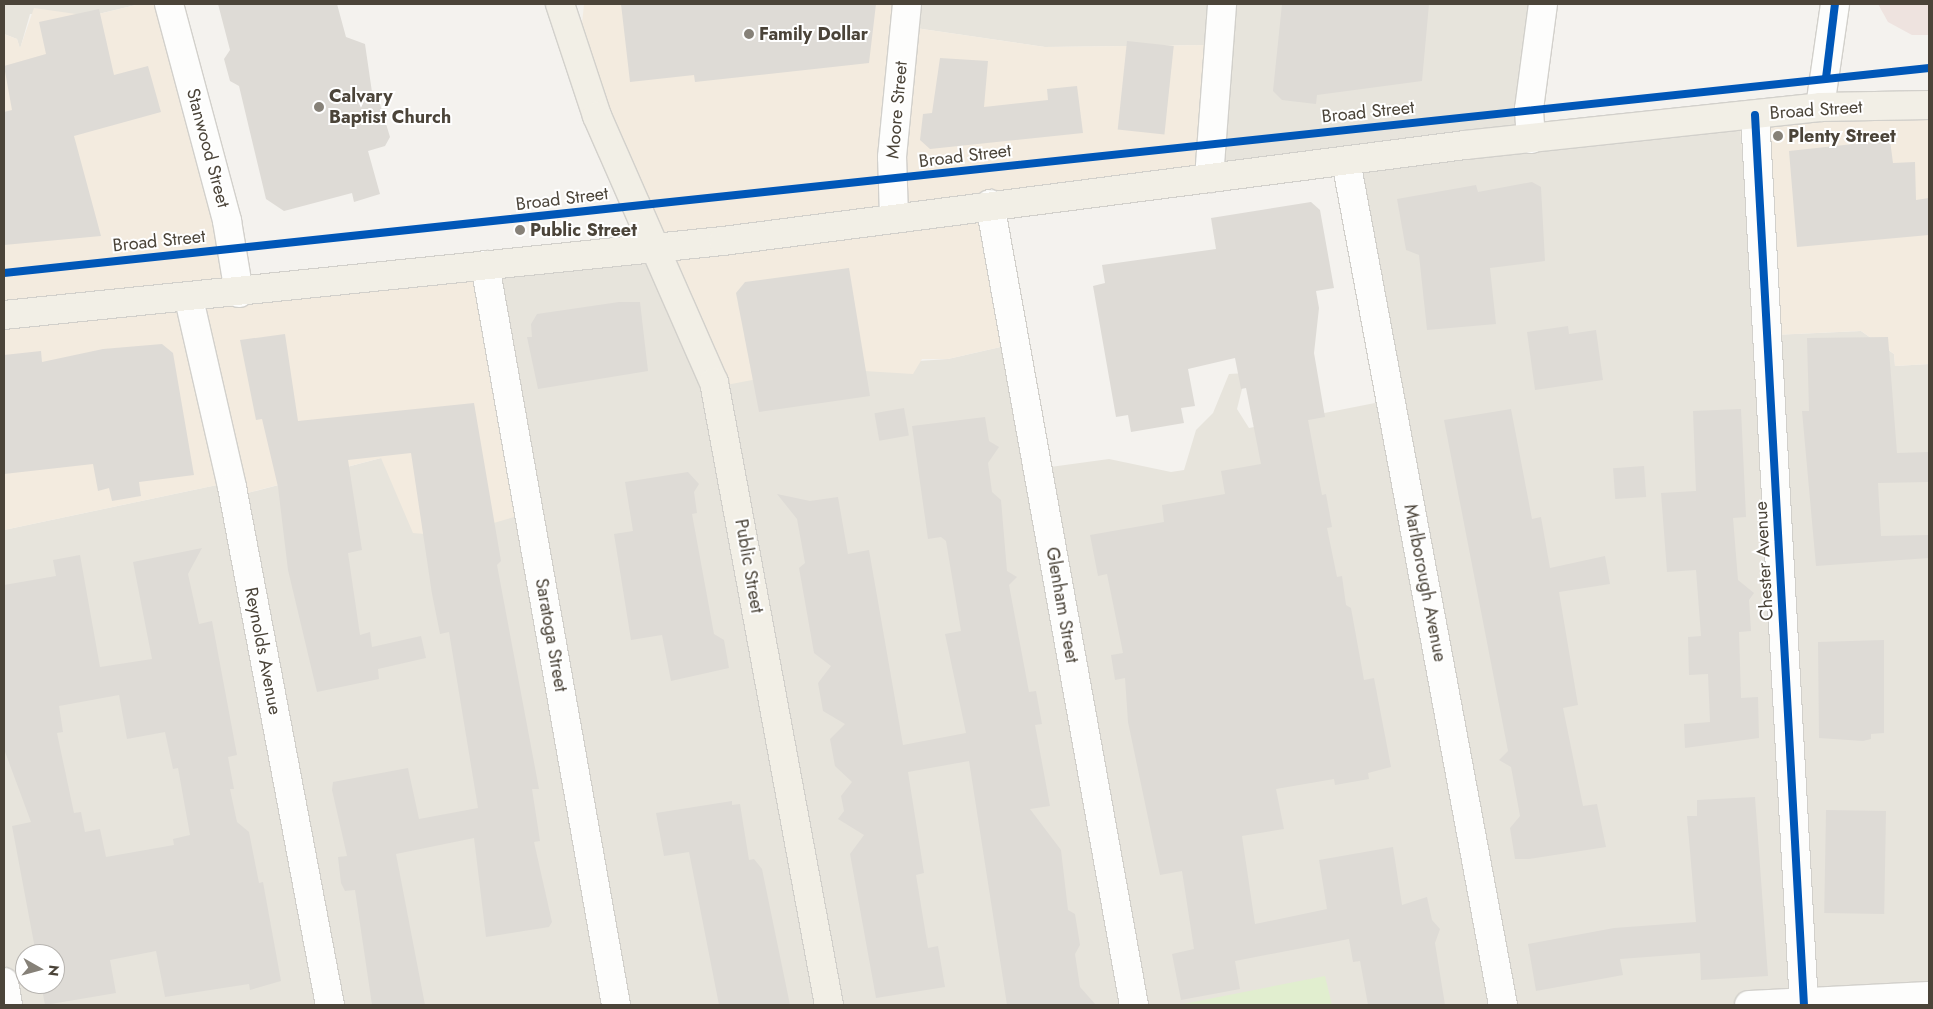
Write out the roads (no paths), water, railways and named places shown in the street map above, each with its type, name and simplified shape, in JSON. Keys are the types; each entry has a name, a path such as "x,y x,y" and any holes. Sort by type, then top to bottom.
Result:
{"main road":[{"name":"Public Street","path":"566,7 597,116 656,248 718,398 828,1005"},
{"name":"Broad Street","path":"4,314 189,299 485,265 656,248 990,204 1531,139 1820,107 1929,105"}],"street":[{"name":"Stanwood Street","path":"169,4 227,221 239,293"},
{"name":"Moore Street","path":"894,216 892,157 907,4"},
{"path":"1208,178 1222,4"},
{"path":"1531,139 1529,109 1542,4"},
{"path":"1820,107 1835,4"},
{"name":"Chester Avenue","path":"1755,115 1804,1003"},
{"name":"Marlborough Avenue","path":"1346,161 1503,1005"},
{"name":"Glenham Street","path":"990,204 1134,1005"},
{"name":"Saratoga Street","path":"485,265 616,1005"},
{"name":"Reynolds Avenue","path":"189,299 232,486 330,1005"},
{"path":"4,982 8,1005"},
{"path":"1749,1005 1929,996"}],"place":[{"name":"Family Dollar","path":"749,34"},
{"name":"Calvary Baptist Church","path":"319,107"},
{"name":"Plenty Street","path":"1778,136"},
{"name":"Public Street","path":"520,230"}]}
